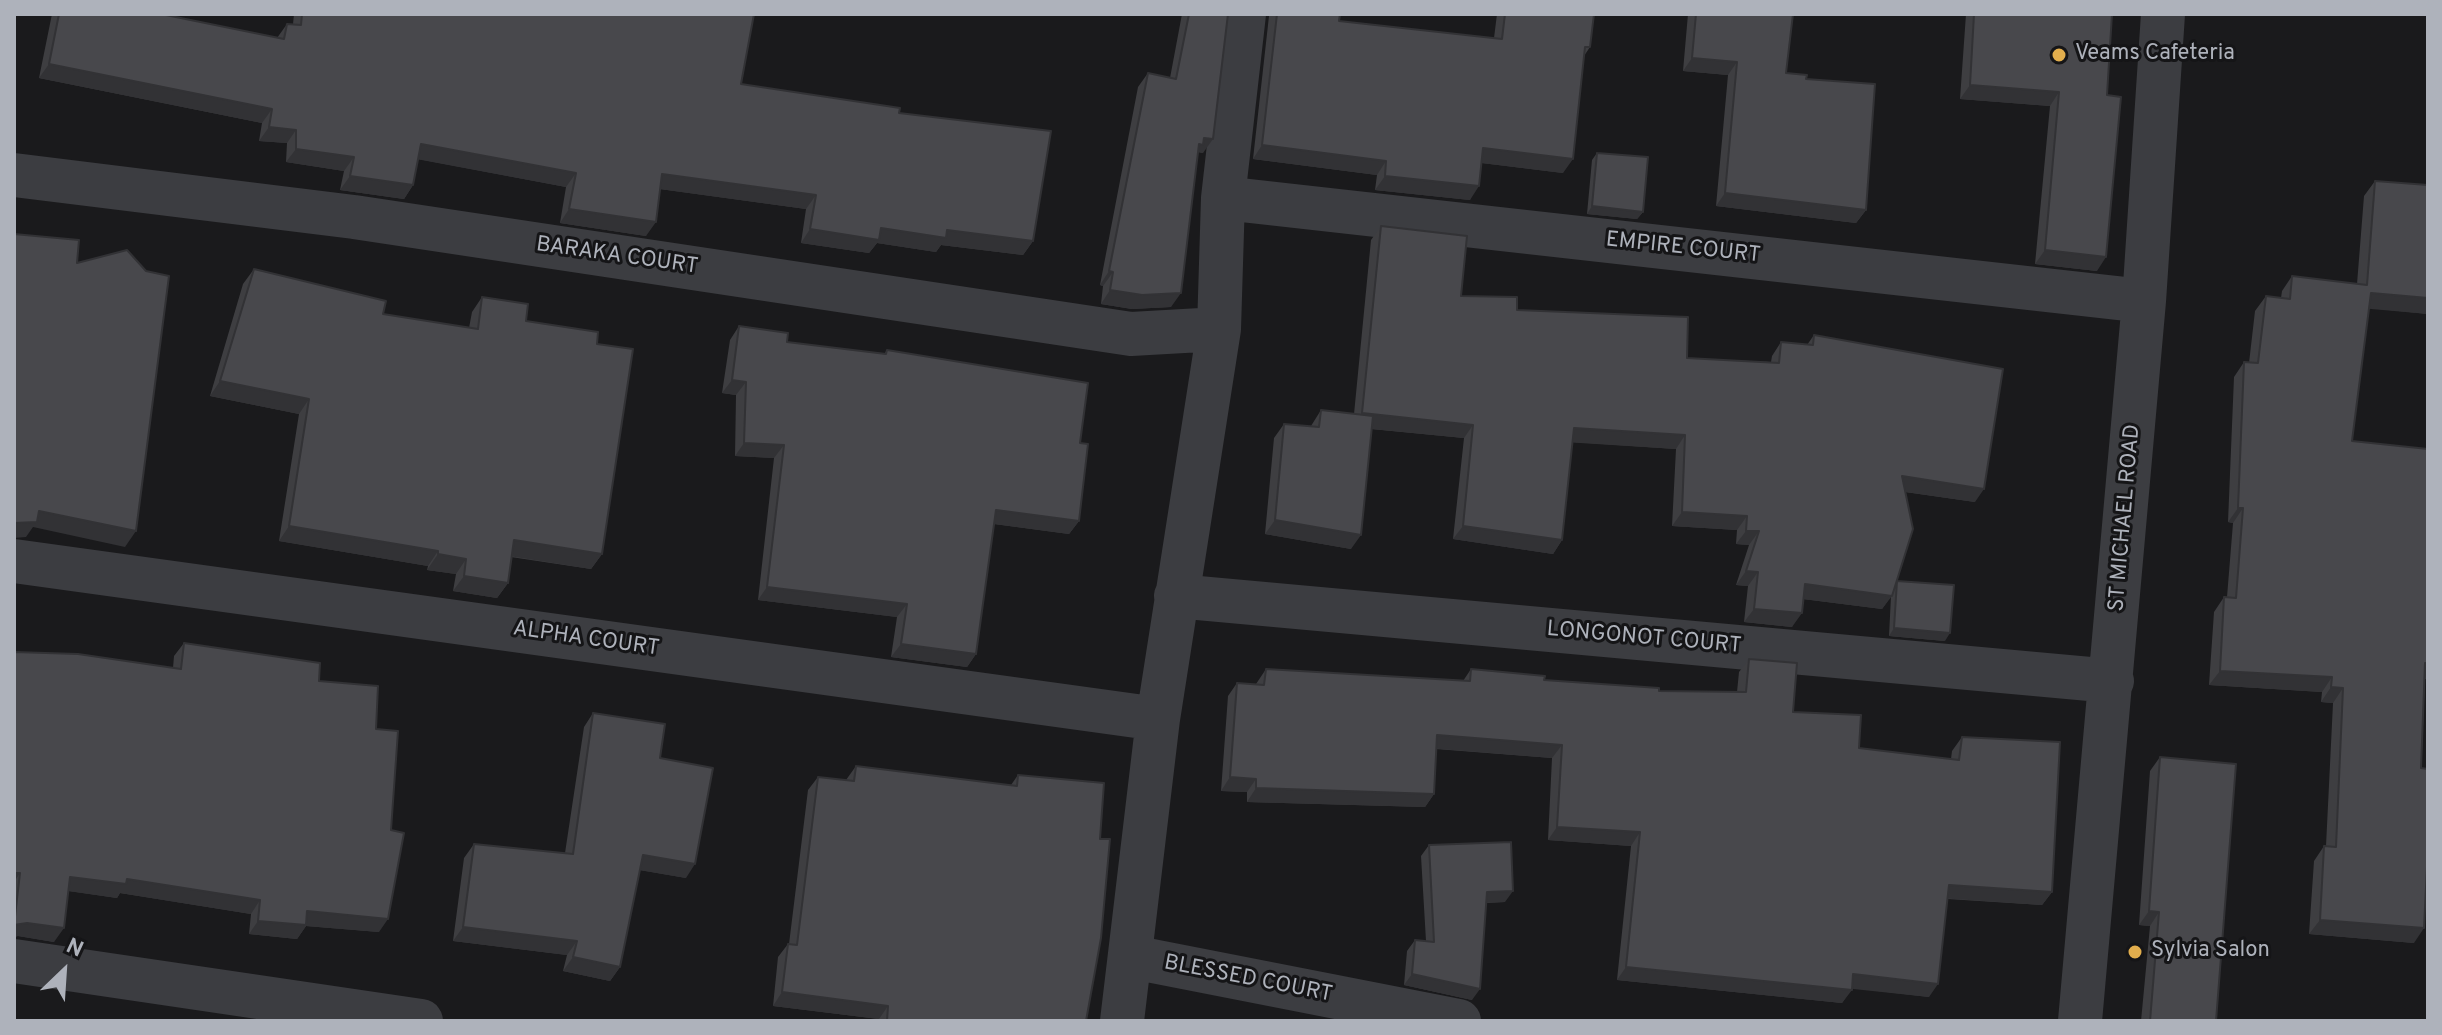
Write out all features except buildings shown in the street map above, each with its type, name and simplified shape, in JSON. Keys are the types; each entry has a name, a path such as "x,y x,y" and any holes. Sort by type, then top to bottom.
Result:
{"street":[{"path":"1122,1021 1158,719 1219,329 1223,198 1244,14"},
{"name":"ST MICHAEL ROAD","path":"2080,1021 2144,301 2163,14"},
{"name":"BARAKA COURT","path":"14,175 354,217 1131,334 1219,329"},
{"name":"EMPIRE COURT","path":"1223,198 2144,301"},
{"name":"ALPHA COURT","path":"14,561 1158,719"},
{"name":"LONGONOT COURT","path":"1176,596 2112,681"},
{"name":"BLESSED COURT","path":"1132,957 1459,1021"},
{"path":"14,961 421,1021"}],"place":[{"name":"Veams Cafeteria","path":"2059,55"},
{"name":"Sylvia Salon","path":"2135,952"}]}
